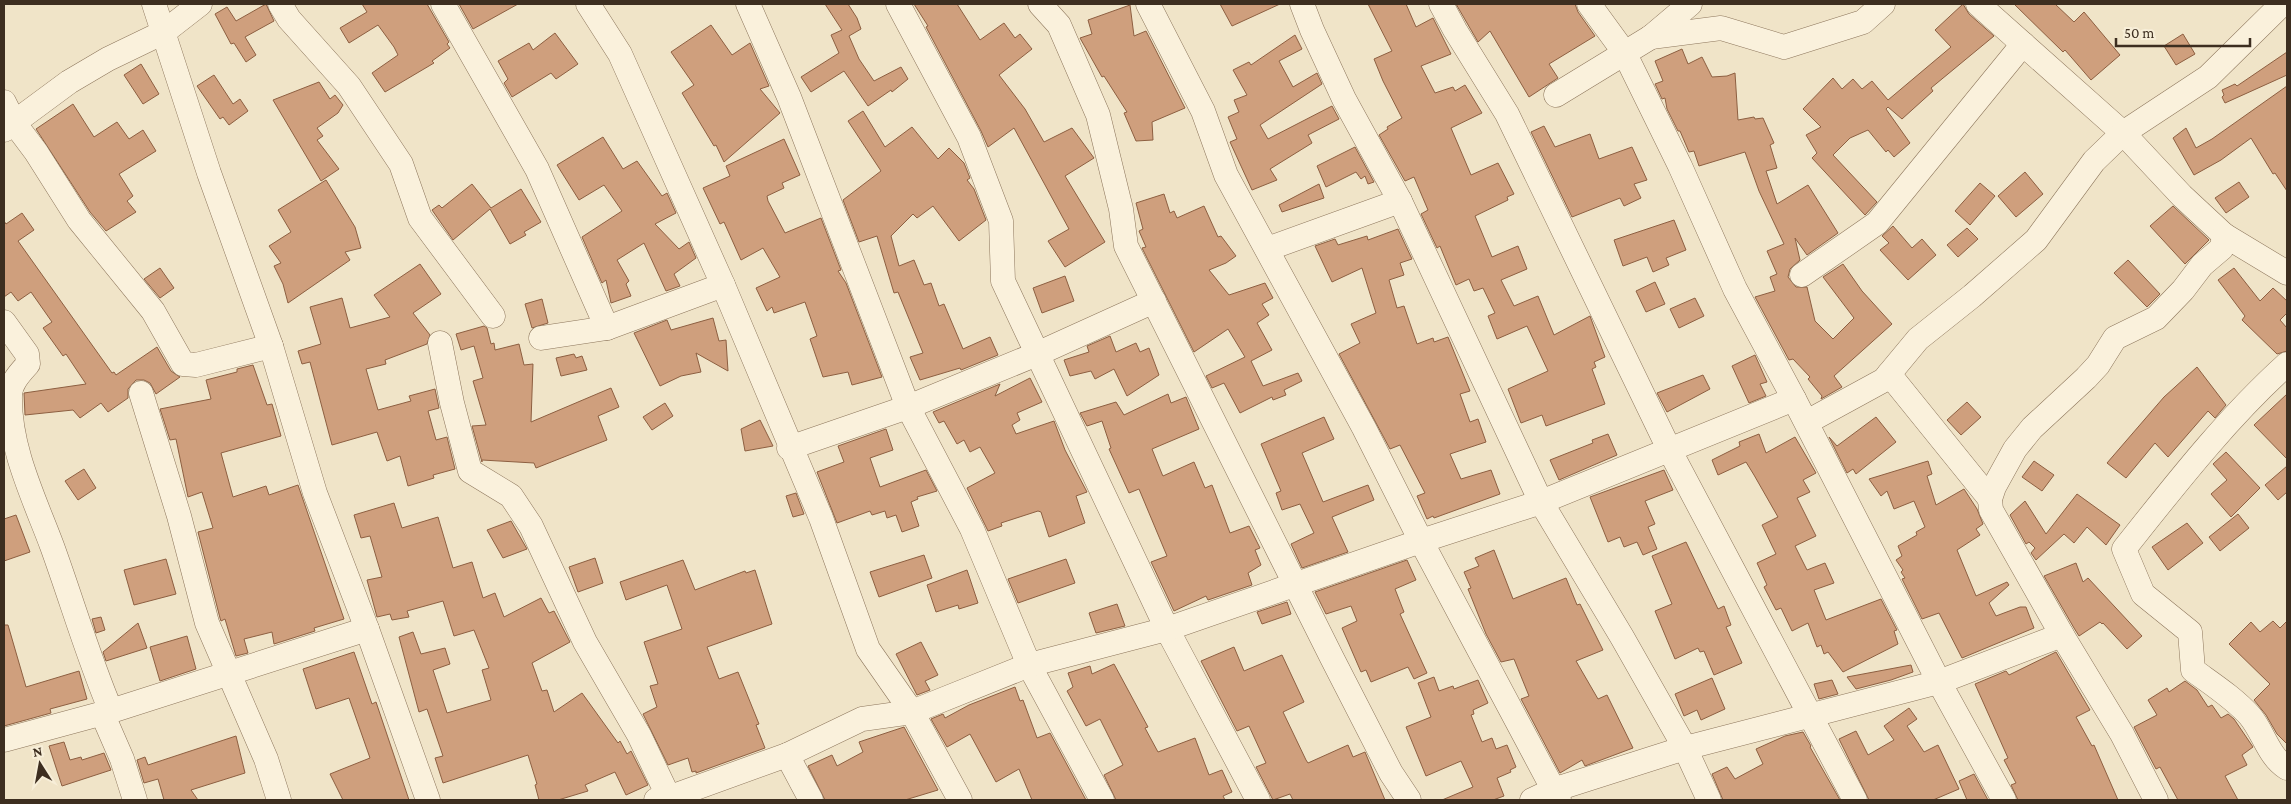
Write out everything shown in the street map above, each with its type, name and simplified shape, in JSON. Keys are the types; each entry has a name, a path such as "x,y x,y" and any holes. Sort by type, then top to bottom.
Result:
{"street":[{"path":"154,4 209,173 271,346 315,493 367,629 428,800"},
{"path":"9,127 69,82 108,59 164,32 200,4"},
{"path":"280,4 289,19 349,86 401,164 420,218 493,316"},
{"path":"443,4 537,169 607,328"},
{"path":"588,4 620,54 723,285 821,518 868,650 912,712 960,800"},
{"path":"748,4 789,97 908,407 972,529 1028,665 1102,800"},
{"path":"898,4 969,137 1001,221 1003,282 1166,629 1258,800"},
{"path":"1040,4 1059,25 1098,115 1121,209 1126,246 1391,773 1409,800"},
{"path":"1148,4 1203,111 1226,174 1364,428 1548,797 1685,748 1939,682 2062,635"},
{"path":"1302,4 1344,99 1400,201 1541,502 1622,637 1685,748 1709,800"},
{"path":"1441,4 1507,114 1670,451 1855,800"},
{"path":"1589,4 1624,52 1680,166 1734,289 1807,422 1939,682 2004,800"},
{"path":"1556,95 1651,37 1690,4"},
{"path":"1651,37 1720,28 1784,47 1863,22 1883,4"},
{"path":"1978,4 2123,133 2182,196 2224,234 2287,273"},
{"path":"1807,422 1884,380 1918,339 1972,296 2036,240 2094,160 2123,133 2208,77 2282,4"},
{"path":"1802,275 1877,223 2023,44"},
{"path":"4,102 9,127 36,152 79,220 153,311 183,364 196,365 271,346"},
{"path":"1267,249 1400,201"},
{"path":"2156,800 2122,734 2062,635 1991,510 1990,499 1994,486 2015,449 2032,428 2098,365 2115,338 2156,318 2183,290 2202,265 2222,248 2224,234"},
{"path":"541,338 607,328 723,285"},
{"path":"790,448 908,407 1037,354 1154,301"},
{"path":"4,322 27,354 28,364 15,379 10,394 16,446 37,512 52,545 135,800"},
{"path":"440,343 452,403 470,471 510,496 531,526 585,642 638,735 665,800 787,755 862,719 912,712 1028,665 1166,629 1421,541 1541,502 1794,399"},
{"path":"2287,364 2193,464 2124,549 2143,594 2190,632 2193,670 2229,696 2250,716 2276,761 2287,768"},
{"path":"1889,374 1990,499"},
{"path":"141,392 179,516 207,623 266,759 280,800"},
{"path":"4,740 106,712 367,629"},
{"path":"787,755 811,800"}],"building":[{"path":"266,4 274,21 245,37 256,55 246,62 234,43 231,44 215,14 227,7 236,21"},
{"path":"362,4 427,4 449,42 447,44 450,48 432,61 434,63 385,92 372,73 398,55 394,47 378,25 349,43 340,28 367,12"},
{"path":"459,4 518,4 473,29"},
{"path":"825,4 848,4 857,18 861,29 849,36 859,59 874,81 901,67 908,79 892,92 891,90 868,106 844,71 811,92 801,77 839,53 831,35 842,30"},
{"path":"914,4 957,4 980,40 1004,23 1015,38 1020,34 1032,49 999,75 1025,109 1044,142 1072,128 1094,158 1065,176 1105,242 1065,267 1048,241 1069,229 1014,128 988,147 926,27 928,26"},
{"path":"1220,4 1280,4 1232,26"},
{"path":"1368,4 1406,4 1416,27 1433,18 1451,54 1421,66 1435,93 1453,87 1455,91 1465,85 1482,113 1451,128 1471,175 1498,163 1514,194 1507,197 1508,200 1475,216 1492,257 1518,246 1527,269 1501,280 1514,306 1538,296 1554,335 1590,316 1605,357 1594,362 1596,367 1592,369 1605,404 1546,426 1542,415 1521,423 1508,389 1548,371 1527,326 1497,339 1488,316 1495,313 1483,288 1474,291 1469,279 1456,285 1440,246 1437,248 1421,214 1428,210 1414,177 1405,181 1379,135 1388,129 1387,127 1402,118 1374,59 1392,51"},
{"path":"1456,4 1575,4 1578,12 1595,36 1549,64 1558,78 1529,97 1490,31 1478,42"},
{"path":"1963,4 1969,14 1994,36 1931,88 1933,91 1902,119 1888,107 1886,109 1910,143 1894,157 1888,150 1886,152 1868,130 1850,138 1833,155 1877,202 1865,215 1812,158 1817,153 1806,135 1821,127 1803,109 1833,78 1842,89 1853,79 1862,89 1872,81 1888,100 1951,47 1935,30"},
{"path":"2014,4 2055,4 2074,22 2084,12 2120,55 2091,80 2065,50 2063,52"},
{"path":"1130,5 1134,36 1146,31 1185,108 1152,122 1153,140 1136,141 1124,113 1127,112 1104,76 1102,77 1080,38 1092,34 1088,20"},
{"path":"711,25 732,55 750,43 769,86 760,89 780,113 724,162 716,145 714,146 682,93 694,85 671,52"},
{"path":"555,33 578,64 556,79 551,73 512,97 504,83 508,79 498,61 529,43 533,50"},
{"path":"2183,34 2195,54 2176,65 2164,46"},
{"path":"1295,35 1302,49 1279,61 1293,87 1317,73 1322,84 1260,125 1268,139 1332,106 1339,119 1308,135 1312,143 1270,169 1277,180 1252,190 1230,142 1237,139 1228,117 1239,112 1234,100 1247,95 1233,70 1249,62 1251,65"},
{"path":"1682,49 1688,64 1702,57 1712,77 1727,76 1735,73 1738,120 1754,117 1755,119 1763,118 1774,143 1770,145 1777,168 1766,171 1777,204 1808,185 1838,233 1807,255 1795,238 1800,260 1790,269 1788,277 1796,287 1807,287 1815,321 1833,339 1854,318 1823,277 1843,264 1862,291 1892,324 1834,376 1842,387 1821,399 1822,396 1808,379 1810,377 1793,359 1789,360 1755,297 1775,291 1770,277 1777,274 1767,251 1784,244 1759,191 1745,152 1699,166 1694,151 1689,152 1680,131 1678,131 1667,109 1665,98 1662,99 1655,84 1663,81 1655,61"},
{"path":"2287,52 2287,75 2225,103 2222,97 2224,95 2222,90 2235,84 2237,86"},
{"path":"141,64 159,94 143,104 124,75"},
{"path":"214,75 233,104 240,99 248,111 229,125 223,117 220,119 197,86"},
{"path":"319,82 330,99 335,95 343,105 338,113 317,128 323,136 317,140 339,169 321,181 273,100"},
{"path":"2287,86 2287,191 2275,173 2273,174 2251,138 2221,160 2194,175 2173,138 2186,128 2196,148 2212,139"},
{"path":"73,104 94,137 117,122 129,139 143,130 156,151 119,174 133,196 127,201 136,212 106,231 90,212 36,129"},
{"path":"863,111 885,147 912,127 938,159 949,148 964,163 970,178 967,180 974,189 986,220 959,241 933,206 917,218 913,214 891,236 899,266 914,260 924,285 931,283 939,306 944,304 963,349 990,337 998,355 961,370 960,368 920,380 910,357 923,353 898,292 894,293 877,236 859,242 843,200 881,171 848,121"},
{"path":"1544,126 1555,147 1590,134 1599,159 1632,147 1647,180 1634,184 1641,198 1624,206 1620,198 1572,217 1531,132"},
{"path":"603,137 623,169 637,161 662,196 667,193 676,213 655,224 679,249 689,242 696,258 674,274 680,286 666,291 644,243 617,260 629,281 626,284 631,296 611,303 606,280 602,283 582,237 622,211 604,185 579,200 557,165"},
{"path":"784,139 800,175 782,183 784,188 767,196 768,201 785,233 821,218 841,270 838,271 846,283 882,377 852,385 848,372 823,377 810,339 817,336 805,302 774,313 772,307 767,311 756,288 780,277 763,248 741,260 724,222 720,224 703,188 730,176 726,166"},
{"path":"1355,147 1374,182 1368,184 1365,176 1361,179 1356,172 1326,187 1317,166"},
{"path":"2025,172 2043,194 2016,217 1998,196"},
{"path":"326,180 355,227 361,248 345,252 350,260 288,303 283,284 274,266 281,263 269,246 291,232 278,210"},
{"path":"2239,182 2249,197 2226,213 2215,198"},
{"path":"1980,183 1995,196 1970,225 1955,211"},
{"path":"472,184 491,208 521,189 541,222 524,232 526,235 510,244 490,209 453,240 432,210 439,205 442,208"},
{"path":"1319,184 1324,198 1282,212 1279,205"},
{"path":"1164,194 1170,213 1174,211 1177,218 1204,206 1218,237 1221,236 1236,256 1226,263 1209,270 1229,295 1265,283 1273,298 1262,304 1269,315 1257,323 1272,350 1251,361 1263,386 1298,373 1302,381 1284,390 1286,395 1273,400 1272,397 1240,413 1224,383 1212,388 1206,376 1245,357 1228,329 1194,352 1142,248 1146,247 1139,231 1143,229 1136,203"},
{"path":"2173,206 2209,240 2185,264 2150,226"},
{"path":"22,213 34,230 18,241 112,373 114,372 116,375 157,347 171,371 180,377 156,394 150,383 144,380 136,380 128,389 128,398 108,412 101,403 80,418 73,410 25,415 24,393 86,384 66,354 63,356 43,328 52,322 31,292 18,301 11,292 4,297 4,221 6,224"},
{"path":"1674,220 1686,250 1666,258 1669,265 1653,272 1647,257 1623,266 1614,240"},
{"path":"1893,226 1912,248 1922,239 1936,255 1908,280 1880,250 1889,243 1882,236"},
{"path":"1967,228 1978,239 1958,257 1947,245"},
{"path":"1398,229 1412,259 1400,263 1404,275 1389,280 1397,308 1404,306 1417,344 1433,338 1434,342 1448,337 1470,391 1460,394 1470,422 1478,419 1486,442 1450,454 1461,479 1491,470 1500,494 1427,519 1417,496 1425,493 1400,445 1390,449 1339,354 1360,343 1351,324 1376,313 1362,268 1332,282 1315,246 1335,239 1338,245 1367,236 1368,240"},
{"path":"2128,260 2160,294 2147,307 2114,273"},
{"path":"420,264 441,294 413,313 430,335 427,344 385,360 386,364 366,369 378,410 411,401 409,396 435,389 439,408 428,411 436,440 447,437 455,469 433,475 434,478 408,486 400,456 387,461 377,432 332,445 310,362 302,364 298,351 321,344 310,307 342,298 350,328 390,317 374,295"},
{"path":"160,268 174,288 160,298 144,279"},
{"path":"2234,268 2260,301 2273,288 2287,301 2287,313 2280,320 2287,328 2287,351 2277,354 2242,320 2245,316 2218,280"},
{"path":"1065,276 1074,301 1042,313 1033,288"},
{"path":"1655,282 1665,304 1646,312 1636,291"},
{"path":"1695,298 1704,316 1679,328 1670,309"},
{"path":"542,299 548,323 532,328 525,304"},
{"path":"713,318 719,341 726,340 728,371 696,353 701,372 681,376 660,386 634,333 667,320 671,330"},
{"path":"484,326 487,328 491,344 494,343 495,350 519,344 524,365 533,364 531,422 611,388 619,407 598,416 607,440 536,468 534,463 482,460 482,462 472,426 486,425 473,381 483,378 474,346 461,350 456,334"},
{"path":"1110,336 1116,352 1136,343 1140,352 1149,348 1159,375 1127,396 1114,369 1095,379 1091,371 1070,376 1064,360 1089,352 1087,346"},
{"path":"574,354 576,358 582,356 587,370 561,376 556,358"},
{"path":"1755,355 1767,382 1760,384 1766,396 1749,403 1732,366"},
{"path":"253,365 267,405 272,404 281,436 221,453 233,497 266,486 269,495 298,485 344,619 314,628 315,631 274,644 272,632 244,639 248,653 236,656 225,619 221,621 220,618 198,532 213,528 202,492 188,497 176,439 170,440 160,409 211,399 206,380 237,372 237,369"},
{"path":"2197,367 2226,405 2215,418 2208,411 2168,457 2155,443 2126,478 2107,463 2164,397"},
{"path":"1703,375 1710,389 1667,412 1657,393"},
{"path":"1030,378 1042,402 1017,413 1020,420 1012,425 1016,434 1054,421 1065,450 1087,492 1076,496 1085,523 1049,537 1041,512 1038,511 1001,523 1002,526 988,531 967,488 995,473 980,447 970,452 964,440 957,444 944,421 939,423 933,412 1000,384 995,396"},
{"path":"1168,394 1171,403 1186,397 1199,429 1152,449 1163,476 1194,462 1205,488 1212,485 1230,533 1249,526 1260,548 1255,550 1261,565 1248,573 1252,585 1208,600 1206,596 1174,611 1151,562 1167,556 1139,489 1129,493 1109,449 1111,448 1102,421 1087,426 1080,413 1116,402 1124,415"},
{"path":"2287,394 2287,459 2254,425"},
{"path":"1967,402 1981,417 1961,435 1947,420"},
{"path":"665,403 673,416 652,430 643,417"},
{"path":"1324,417 1334,439 1302,453 1323,502 1368,485 1374,500 1332,517 1348,552 1302,568 1291,544 1314,533 1300,504 1282,510 1276,493 1281,491 1261,444"},
{"path":"1876,417 1896,442 1856,474 1853,469 1847,473 1829,437 1837,446"},
{"path":"760,420 773,446 745,451 741,429"},
{"path":"886,429 893,450 870,458 880,487 926,470 937,491 917,497 918,499 911,502 919,526 902,532 896,515 887,518 885,511 872,515 870,511 837,523 817,472 844,462 838,446"},
{"path":"1608,434 1617,455 1559,480 1550,460 1593,443 1592,440"},
{"path":"1759,434 1766,453 1795,437 1816,473 1803,480 1810,492 1797,498 1816,536 1795,546 1807,570 1825,563 1834,583 1814,590 1826,620 1881,599 1897,630 1894,631 1898,644 1843,672 1828,652 1824,654 1821,645 1817,647 1808,623 1792,631 1781,608 1776,610 1764,587 1767,585 1757,563 1776,554 1762,525 1778,517 1746,462 1718,475 1712,460 1740,446 1739,442"},
{"path":"2226,452 2260,488 2231,517 2211,494 2227,480 2213,464"},
{"path":"1928,461 1932,474 1927,476 1936,505 1964,489 1977,509 1983,524 1976,529 1980,535 1957,550 1976,596 2007,582 2009,585 1989,603 1996,616 2020,607 2026,607 2034,628 1962,658 1939,613 1922,619 1902,579 1905,578 1901,572 1903,570 1896,560 1902,556 1898,546 1917,535 1916,532 1925,527 1914,501 1894,509 1887,491 1881,496 1869,479"},
{"path":"2034,461 2054,475 2042,491 2022,477"},
{"path":"2287,466 2287,492 2278,500 2265,485"},
{"path":"84,469 96,488 78,500 65,481"},
{"path":"1664,470 1673,490 1645,501 1655,524 1648,527 1657,549 1643,555 1637,542 1624,547 1620,537 1608,542 1590,497"},
{"path":"796,493 804,514 793,517 786,496"},
{"path":"2077,494 2120,525 2106,545 2087,527 2074,543 2064,534 2036,560 2031,553 2035,548 2029,542 2026,544 2010,515 2025,501 2046,534"},
{"path":"394,503 402,528 438,517 453,568 472,562 483,598 495,593 504,617 541,598 549,613 554,611 570,642 532,663 542,691 547,690 554,712 582,693 618,743 620,741 627,754 631,751 648,785 626,795 615,772 585,785 588,791 558,800 539,800 535,785 537,784 528,755 443,783 435,758 443,756 427,709 419,712 399,637 413,632 421,654 445,648 450,664 433,670 447,713 491,700 482,670 489,668 474,630 454,636 443,601 407,611 409,617 392,620 390,614 377,617 367,580 382,577 370,536 361,538 354,515"},
{"path":"2238,514 2249,528 2220,551 2209,537"},
{"path":"16,515 30,552 4,561 4,519"},
{"path":"511,521 527,549 503,558 487,530"},
{"path":"2187,523 2203,543 2168,570 2152,547"},
{"path":"1686,542 1718,609 1724,606 1731,625 1726,627 1742,663 1714,675 1704,651 1700,652 1698,648 1675,659 1655,611 1672,604 1652,556"},
{"path":"1494,550 1513,599 1566,578 1577,605 1580,604 1603,650 1576,661 1598,699 1607,695 1633,748 1585,766 1582,760 1560,773 1521,699 1529,696 1514,659 1501,662 1486,634 1468,589 1471,588 1464,572 1479,566 1475,558"},
{"path":"924,555 932,578 879,597 870,572"},
{"path":"595,558 603,583 578,592 569,567"},
{"path":"166,559 176,594 134,605 124,570"},
{"path":"1066,559 1075,583 1018,603 1008,579"},
{"path":"683,560 695,590 745,571 746,573 755,570 772,624 707,647 719,679 738,672 759,724 756,725 765,748 696,773 696,771 692,772 688,758 668,765 643,714 657,707 650,686 658,684 644,642 682,629 667,585 626,600 620,582"},
{"path":"1407,560 1416,580 1395,589 1404,612 1400,614 1427,673 1414,679 1408,667 1371,682 1366,670 1361,672 1342,628 1357,621 1351,606 1326,614 1315,592"},
{"path":"2076,563 2083,582 2088,578 2142,636 2127,649 2103,623 2100,622 2079,636 2074,628 2044,576"},
{"path":"967,570 978,603 959,609 958,605 936,612 927,585"},
{"path":"1287,602 1291,614 1262,624 1257,612"},
{"path":"1117,604 1125,626 1096,633 1089,613"},
{"path":"101,617 105,630 96,633 92,619"},
{"path":"2273,621 2280,628 2287,621 2287,744 2277,734 2266,715 2254,700 2270,684 2229,644 2251,622 2260,632"},
{"path":"138,623 147,648 106,661 103,652"},
{"path":"4,625 8,625 26,687 79,671 87,699 50,709 51,713 4,726"},
{"path":"187,636 196,669 160,681 150,647"},
{"path":"921,642 938,675 925,681 930,690 917,695 896,654"},
{"path":"1234,647 1244,671 1282,655 1304,702 1283,712 1308,763 1348,745 1353,757 1365,752 1385,800 1293,800 1290,794 1273,800 1256,767 1266,763 1249,726 1237,731 1201,661"},
{"path":"354,652 372,704 376,702 409,800 343,800 330,774 370,758 349,698 316,709 303,669"},
{"path":"2056,652 2090,710 2076,717 2092,746 2094,745 2118,800 2018,800 2011,785 2016,783 2004,760 2008,758 1975,684 2006,671 2009,675"},
{"path":"1114,664 1148,727 1145,728 1158,752 1195,738 1209,775 1222,770 1232,792 1223,796 1225,800 1116,800 1104,775 1123,765 1100,719 1086,726 1067,691 1073,687 1068,673 1090,666 1092,674"},
{"path":"1911,665 1913,672 1856,689 1847,677"},
{"path":"1434,677 1439,691 1453,686 1454,689 1478,680 1488,703 1473,710 1474,714 1471,715 1482,742 1492,738 1496,749 1507,745 1516,767 1510,770 1511,772 1497,778 1504,796 1493,800 1442,800 1473,787 1461,761 1426,776 1406,727 1431,717 1418,683"},
{"path":"1712,678 1725,709 1701,720 1697,710 1684,716 1675,694"},
{"path":"1832,680 1838,694 1819,699 1814,684"},
{"path":"2185,681 2197,690 2208,707 2212,705 2221,718 2228,714 2234,719 2253,747 2242,755 2247,765 2225,776 2238,800 2178,800 2160,767 2156,769 2134,727 2157,715 2148,700 2167,688 2169,692"},
{"path":"1015,687 1020,701 1023,700 1037,738 1050,733 1086,800 1032,800 1019,769 996,782 970,734 947,747 931,719 943,714 945,718 969,705"},
{"path":"1909,708 1917,719 1907,726 1924,752 1938,745 1959,789 1933,800 1869,800 1839,739 1856,731 1868,755 1894,740 1884,726"},
{"path":"904,727 938,790 905,800 825,800 808,766 832,755 837,766 863,752 859,742"},
{"path":"1803,732 1840,800 1723,800 1712,774 1727,767 1735,779 1763,764 1756,749 1785,736"},
{"path":"236,736 245,773 191,790 198,800 164,800 158,779 144,783 137,760 145,757 148,765"},
{"path":"64,742 70,760 81,757 82,760 104,753 111,770 62,786 49,746"},
{"path":"1974,774 1988,800 1967,800 1959,781"}]}
